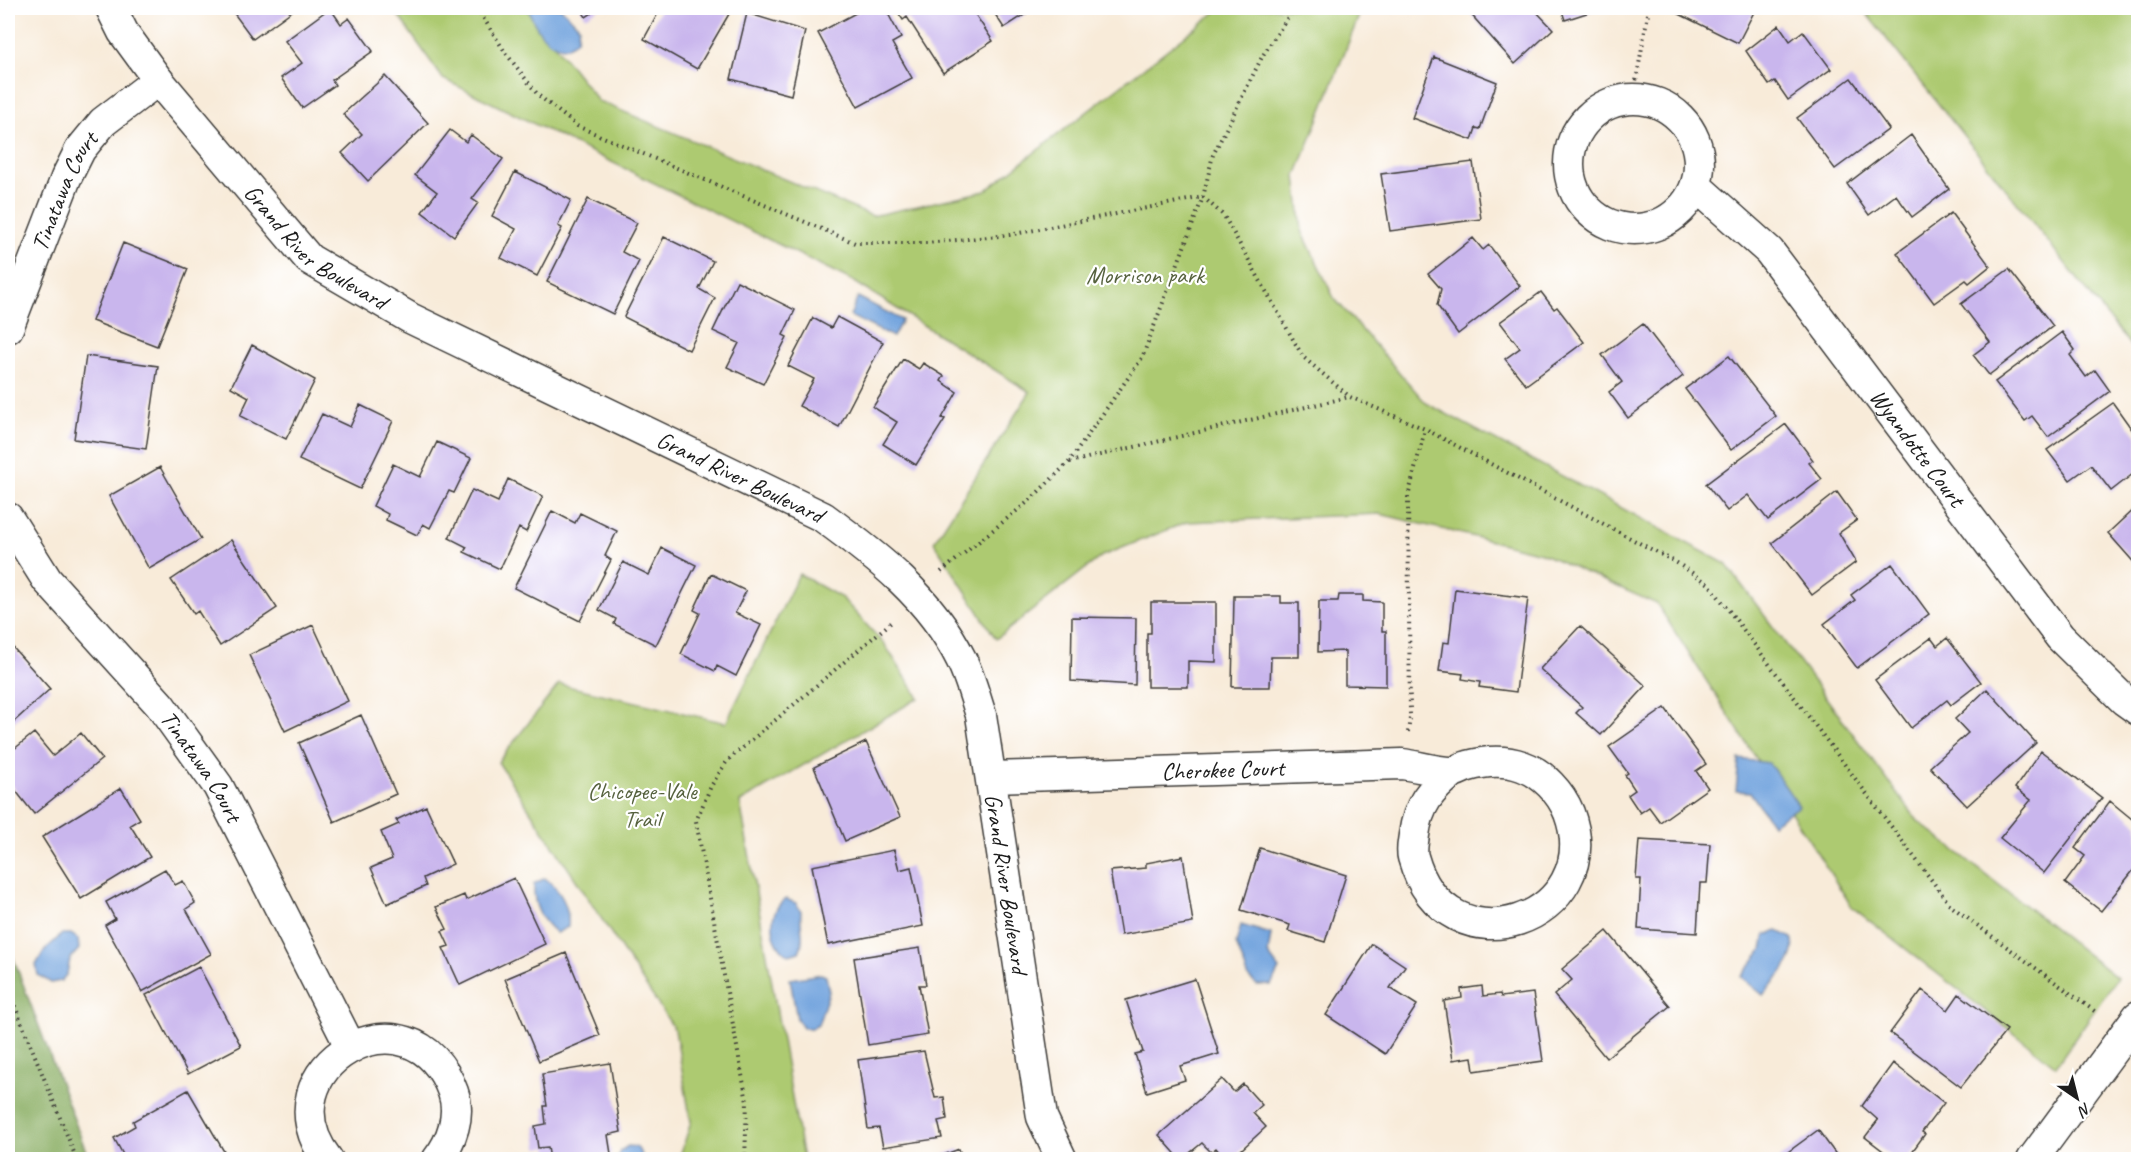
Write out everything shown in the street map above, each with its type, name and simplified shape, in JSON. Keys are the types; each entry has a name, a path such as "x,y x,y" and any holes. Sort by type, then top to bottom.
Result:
{"street":[{"name":"Grand River Boulevard","path":"111,8 123,32 158,81 309,260 410,318 823,517 874,554 919,595 944,627 963,662 981,716 1042,1117 1062,1160"},
{"name":"Tinatawa Court","path":"8,328 66,178 80,150 103,122 158,81"},
{"path":"1633,98 1664,105 1682,118 1696,141 1700,164 1696,186 1684,206 1664,222 1641,229 1618,228 1597,219 1574,193 1568,171 1571,143 1582,123 1610,102 1633,98"},
{"name":"Wyandotte Court","path":"1696,186 1769,251 2060,637 2124,700 2139,710"},
{"name":"Tinatawa Court","path":"8,518 47,580 160,705 218,786 350,1046"},
{"name":"Cherokee Court","path":"992,777 1402,764 1453,772 1466,766 1495,761 1523,766 1547,780 1565,802 1575,829 1572,867 1559,893 1528,918 1500,925 1459,918 1436,902 1420,880 1412,852 1416,814 1431,790 1453,772"},
{"path":"2032,1160 2132,1025"},
{"path":"328,1160 316,1141 310,1116 312,1091 330,1061 350,1046 365,1041 391,1039 407,1043 436,1060 447,1075 455,1099 455,1124 446,1148 437,1160"}],"path":[{"path":"477,8 505,52 538,95 577,126 855,243 927,243 1010,235 1203,196"},
{"path":"939,573 1029,501 1069,462 1142,358 1203,196 1213,155 1263,55 1294,8"},
{"path":"1633,98 1649,8"},
{"path":"1203,196 1224,216 1303,357 1350,397 1425,429 1677,562 1709,584 1951,906 2132,1025"},
{"path":"1069,462 1350,397"},
{"path":"1402,764 1410,718 1408,497 1425,429"},
{"path":"745,1160 747,1102 696,821 711,786 727,761 899,615"},
{"path":"8,989 77,1160"}],"green space":[{"name":"Morrison park","path":"393,8 526,8 598,101 872,216 985,191 1221,8 1362,8 1296,176 1302,231 1334,298 1426,403 1726,564 1918,821 2117,978 2056,1066 1852,907 1657,604 1541,553 1380,514 1187,522 1102,556 996,639 934,542 1030,392 853,281 443,79"},
{"path":"1862,8 2138,8 2138,355"},
{"name":"Chicopee-Vale Trail","path":"799,574 842,598 885,645 919,698 740,802 803,1159 679,1159 691,1122 675,1030 498,762 559,684 726,723"},
{"path":"8,944 89,1159 12,1159 8,1146"}],"water":[{"path":"528,8 561,8 579,26 577,40 567,47 553,44 537,29"},
{"path":"858,297 902,320 893,337 850,316"},
{"path":"1739,759 1769,763 1799,806 1772,824 1750,792 1736,791"},
{"path":"545,878 560,894 568,913 568,927 556,933 546,923 536,905 534,884"},
{"path":"786,899 796,903 801,911 801,947 799,952 789,955 778,944 773,928 775,911"},
{"path":"1241,925 1271,934 1268,954 1279,969 1271,985 1257,985 1249,978 1236,944"},
{"path":"1778,931 1792,938 1793,953 1785,968 1763,995 1741,977 1762,950 1765,935"},
{"path":"62,934 71,934 78,939 79,949 70,959 67,974 61,981 51,983 38,975 36,965 44,951"},
{"path":"821,974 826,976 829,992 818,1025 813,1028 803,1028 797,1019 790,979"},
{"path":"628,1146 637,1147 644,1159 617,1159 620,1151"}],"building":[{"path":"230,8 296,8 253,39"},
{"path":"330,8 341,24 349,18 373,51 332,80 335,85 302,108 281,78 302,63 285,41"},
{"path":"580,8 600,8 586,17"},
{"path":"661,8 716,8 729,14 697,69 644,39"},
{"path":"865,8 885,8 901,38 892,43 912,78 858,107 818,33"},
{"path":"895,8 971,8 993,41 943,73 907,17 903,20"},
{"path":"991,8 1035,8 1004,28"},
{"path":"1472,8 1533,8 1553,29 1515,64 1468,11"},
{"path":"1561,8 1602,8 1565,20"},
{"path":"1673,8 1756,8 1738,43 1671,10"},
{"path":"747,13 805,31 791,95 731,79"},
{"path":"1779,25 1790,41 1803,31 1831,69 1788,100 1775,81 1769,85 1746,51"},
{"path":"1434,57 1497,82 1480,129 1476,128 1472,140 1412,118"},
{"path":"385,76 428,123 368,181 342,153 362,134 343,114"},
{"path":"1851,78 1889,129 1835,169 1797,118"},
{"path":"450,130 466,142 471,135 503,159 472,199 478,203 454,236 422,212 437,192 415,175"},
{"path":"1911,135 1949,189 1912,217 1896,195 1869,215 1847,184"},
{"path":"1473,162 1481,219 1390,231 1381,174"},
{"path":"515,172 571,200 558,226 562,228 537,276 501,258 516,229 492,216"},
{"path":"588,199 637,223 622,252 639,261 613,314 547,282"},
{"path":"1951,213 1990,266 1969,283 1966,280 1934,303 1897,253"},
{"path":"664,237 713,261 699,289 715,298 689,350 624,317"},
{"path":"1473,238 1483,250 1489,245 1520,286 1458,334 1437,305 1441,289 1428,274"},
{"path":"123,243 188,269 157,346 92,321"},
{"path":"2009,269 2053,326 1989,375 1973,355 1990,342 1961,304"},
{"path":"737,281 795,310 783,335 787,337 763,384 727,367 739,343 713,331"},
{"path":"1541,292 1554,309 1557,307 1584,342 1526,385 1505,359 1520,348 1500,322"},
{"path":"837,317 883,342 839,427 799,406 814,379 788,366 813,318 831,328"},
{"path":"1643,324 1683,376 1628,418 1609,392 1622,382 1602,355"},
{"path":"2062,332 2075,350 2070,355 2086,377 2095,370 2110,391 2048,437 2032,416 2025,421 1995,382"},
{"path":"252,345 315,380 286,439 240,416 249,397 231,387"},
{"path":"86,356 158,366 146,449 74,439"},
{"path":"1729,356 1776,416 1731,450 1685,389"},
{"path":"903,359 919,369 923,363 944,376 941,381 957,392 942,418 945,419 916,465 883,444 897,422 873,407"},
{"path":"2113,403 2138,438 2138,470 2111,491 2091,465 2070,480 2047,450"},
{"path":"360,405 393,421 360,489 299,460 322,414 350,427"},
{"path":"1786,424 1813,460 1809,463 1822,479 1768,520 1748,495 1727,511 1706,484"},
{"path":"437,442 471,458 454,493 449,491 430,528 423,524 417,535 386,520 388,514 373,506 393,464 420,477"},
{"path":"160,467 201,539 149,569 109,496"},
{"path":"508,479 543,496 526,532 519,528 500,569 464,552 467,547 449,538 472,490 498,502"},
{"path":"1837,492 1857,520 1839,533 1856,562 1812,595 1772,543"},
{"path":"2138,505 2138,567 2108,533"},
{"path":"552,511 575,523 580,513 617,531 605,556 611,560 580,621 514,588"},
{"path":"231,540 277,608 220,646 198,611 194,614 171,580"},
{"path":"662,548 696,565 656,645 614,624 616,619 599,610 623,562 649,575"},
{"path":"1892,564 1929,614 1857,668 1824,624 1855,600 1851,595"},
{"path":"711,574 746,591 735,613 761,625 736,676 717,666 715,671 681,654 700,613 694,610"},
{"path":"1455,589 1528,598 1516,692 1479,687 1480,682 1462,679 1463,674 1439,671 1443,642 1449,643"},
{"path":"1339,595 1363,595 1363,601 1382,602 1382,631 1386,631 1386,686 1345,685 1345,651 1318,652 1319,601 1338,601"},
{"path":"1234,596 1281,596 1281,603 1299,603 1299,657 1271,657 1270,687 1232,687"},
{"path":"1151,602 1216,602 1216,662 1188,661 1188,687 1147,687 1147,633 1151,633"},
{"path":"1072,617 1136,618 1135,685 1071,681"},
{"path":"313,625 348,701 285,731 249,655"},
{"path":"1580,626 1646,686 1601,735 1576,713 1582,707 1540,669"},
{"path":"1931,638 1937,646 1947,638 1981,682 1951,705 1947,700 1911,728 1875,680"},
{"path":"8,642 50,689 8,727"},
{"path":"1987,689 2036,743 1967,806 1930,767 1968,733 1955,719"},
{"path":"1665,708 1706,764 1696,771 1708,788 1660,822 1649,807 1640,813 1628,795 1635,790 1625,775 1628,773 1609,747"},
{"path":"361,715 396,794 334,822 299,743"},
{"path":"34,733 53,756 81,733 102,759 34,814 8,781 8,754"},
{"path":"866,742 900,817 845,841 814,767"},
{"path":"2041,751 2102,798 2044,873 2000,838 2031,800 2015,788"},
{"path":"121,788 140,819 130,825 150,857 81,899 42,837"},
{"path":"2110,801 2138,824 2138,859 2134,865 2136,867 2101,911 2065,883 2085,856 2075,848"},
{"path":"426,806 453,864 423,878 426,886 387,904 371,868 392,859 381,832 399,824 396,820"},
{"path":"1639,840 1710,844 1707,883 1700,883 1697,933 1638,929 1641,879 1636,879"},
{"path":"1260,848 1346,875 1325,942 1288,931 1290,925 1241,910"},
{"path":"894,850 899,870 911,867 923,926 828,945 812,866"},
{"path":"1183,856 1193,923 1121,935 1110,871 1146,868 1146,863"},
{"path":"165,869 175,885 183,881 195,903 186,909 211,954 142,992 105,925 115,919 106,902"},
{"path":"514,878 545,944 460,985 443,948 449,946 442,931 447,929 436,907 464,895 466,900"},
{"path":"1607,931 1670,1006 1606,1058 1554,995 1572,980 1562,969"},
{"path":"1372,944 1405,966 1390,988 1417,1005 1385,1054 1326,1015"},
{"path":"920,948 926,985 919,985 928,1035 868,1045 854,958"},
{"path":"566,953 600,1035 539,1061 505,979"},
{"path":"199,967 241,1046 188,1074 146,995"},
{"path":"1195,979 1219,1054 1180,1066 1185,1080 1147,1092 1135,1054 1143,1052 1126,1000"},
{"path":"1482,986 1483,996 1500,994 1501,997 1533,993 1543,1061 1474,1071 1472,1057 1453,1060 1444,1001 1462,998 1461,989"},
{"path":"1922,990 1948,1010 1959,994 2007,1030 1961,1087 1890,1033"},
{"path":"924,1051 935,1098 944,1097 947,1119 938,1121 942,1138 883,1147 879,1128 868,1129 858,1060"},
{"path":"610,1063 621,1132 608,1135 611,1154 577,1160 550,1160 548,1147 538,1148 535,1126 546,1124 544,1106 547,1106 542,1074"},
{"path":"1893,1063 1944,1103 1922,1132 1925,1134 1906,1160 1895,1160 1865,1137 1878,1120 1862,1106"},
{"path":"1222,1079 1234,1092 1243,1084 1262,1105 1253,1113 1266,1127 1230,1160 1226,1160 1216,1148 1211,1152 1202,1143 1181,1160 1159,1135"},
{"path":"188,1090 229,1160 126,1160 114,1138 135,1126 133,1121"},
{"path":"1818,1130 1840,1160 1777,1160"},
{"path":"959,1149 963,1160 933,1160 933,1159"}]}
